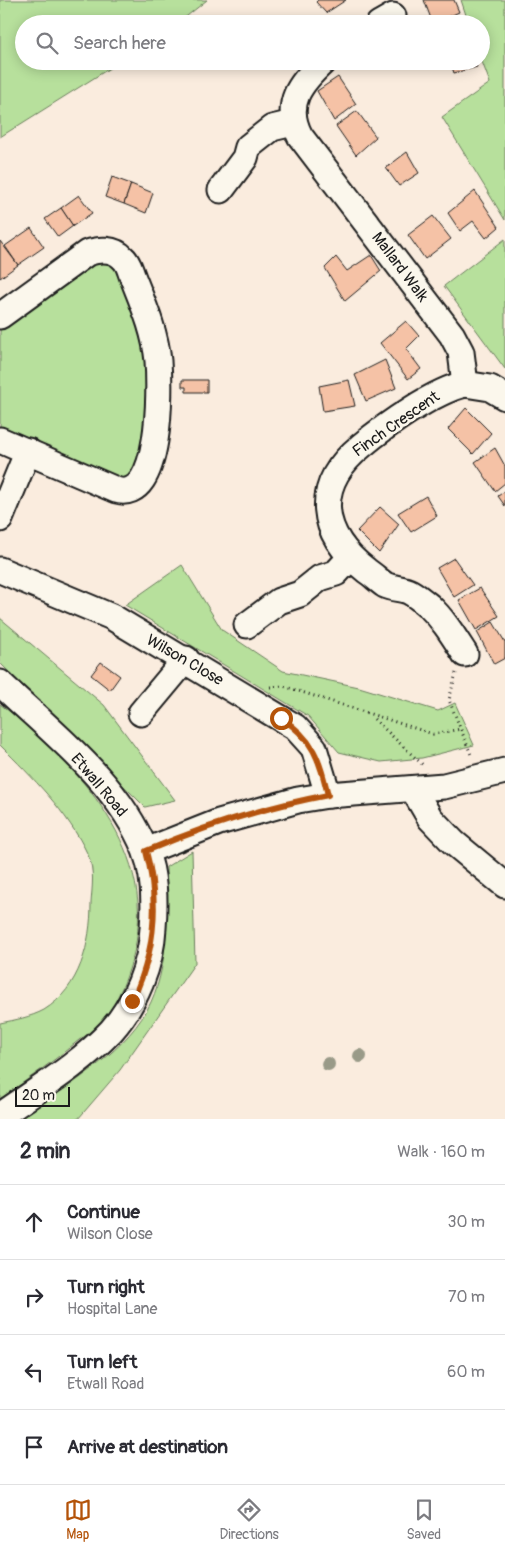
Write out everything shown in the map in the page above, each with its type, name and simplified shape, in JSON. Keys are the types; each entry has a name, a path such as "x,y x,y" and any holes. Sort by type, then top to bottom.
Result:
{"street":[{"path":"222,190 245,158 248,147 272,128 293,122 292,103 306,80 315,70"},
{"name":"Mallard Walk","path":"293,122 300,136 452,335 461,352 465,384"},
{"path":"0,316 88,253 110,251 118,253 128,265 151,325 158,361 159,411 145,478 138,486 122,491 0,440"},
{"path":"465,384 490,388 505,397"},
{"name":"Finch Crescent","path":"465,384 440,393 371,438 343,461 334,477 327,505 329,523 337,541 343,566 386,585 410,592 443,620 465,654"},
{"path":"0,519 28,452"},
{"path":"247,625 279,602 300,594 320,578 343,566"},
{"name":"Wilson Close","path":"0,570 112,617 186,659 295,727 306,737 318,758 328,795"},
{"path":"141,713 186,659"},
{"name":"Etwall Road","path":"0,683 89,768 112,794 139,836 146,851 154,889 153,938 148,961 132,1001 112,1029 86,1056 0,1116"},
{"path":"146,851 219,822 298,800 328,795 423,788 480,778 505,771"},
{"path":"423,788 430,818 454,843 505,885"}],"path":[{"path":"465,654 455,675 449,700 480,778"},
{"path":"236,690 283,686 433,734 461,730"},
{"path":"372,716 428,770 423,788"}],"green space":[{"path":"0,0 207,0 188,15 15,15 15,70 107,70 0,137"},
{"path":"461,0 505,0 505,220 442,117 490,83 485,70 490,70 490,15 466,15"},
{"path":"505,239 505,369 444,286"},
{"path":"96,261 109,263 119,273 145,340 149,412 138,465 127,479 121,479 0,431 0,327"},
{"path":"182,565 222,630 283,671 359,687 438,711 455,703 474,745 422,758 381,762 339,752 308,716 125,605"},
{"path":"0,618 104,705 175,800 145,807 0,663"},
{"path":"0,704 57,754 84,783 106,814 124,848 135,883 138,921 132,960 126,978 119,995 103,1020 93,1031 0,1099 0,1023 44,1010 67,990 75,977 86,949 89,934 92,867 80,839 60,810 0,745"},
{"path":"192,851 195,963 120,1070 78,1119 20,1119 107,1057 136,1027 147,1010 160,976 166,940 166,867"}],"building":[{"path":"318,0 346,0 326,13 316,2"},
{"path":"424,0 454,0 459,12 452,15 430,15"},
{"path":"453,70 466,70 454,73"},
{"path":"338,77 356,104 334,121 317,91"},
{"path":"357,111 376,137 356,155 336,126"},
{"path":"407,152 419,173 399,186 386,168"},
{"path":"112,177 131,184 124,204 105,197"},
{"path":"131,184 153,193 146,213 124,204"},
{"path":"475,191 499,227 486,238 473,221 460,231 448,213"},
{"path":"79,195 92,213 73,226 61,208"},
{"path":"61,208 73,226 58,237 45,219"},
{"path":"433,216 451,239 425,259 408,235"},
{"path":"31,228 44,247 18,265 5,246"},
{"path":"0,241 18,265 0,278"},
{"path":"371,255 381,271 345,301 325,268 336,257 347,271"},
{"path":"406,321 419,336 406,349 421,369 408,379 380,343"},
{"path":"385,360 396,388 366,401 355,375"},
{"path":"182,380 207,380 207,392 186,392 186,387 182,387"},
{"path":"349,380 355,406 323,411 319,386"},
{"path":"466,408 491,433 473,454 448,429"},
{"path":"495,448 505,466 505,483 495,491 475,462"},
{"path":"505,491 505,506 498,496"},
{"path":"426,496 437,516 411,532 398,513"},
{"path":"380,507 399,524 379,553 357,531"},
{"path":"454,558 473,585 454,597 437,568"},
{"path":"480,588 499,616 476,630 459,600"},
{"path":"493,622 505,642 505,658 494,664 477,632"},
{"path":"101,662 120,676 110,690 91,675"}],"route":[{"path":"132,1001 142,981 153,938 154,889 146,851 219,822 298,800 328,795 314,748 295,727 281,718"}]}
